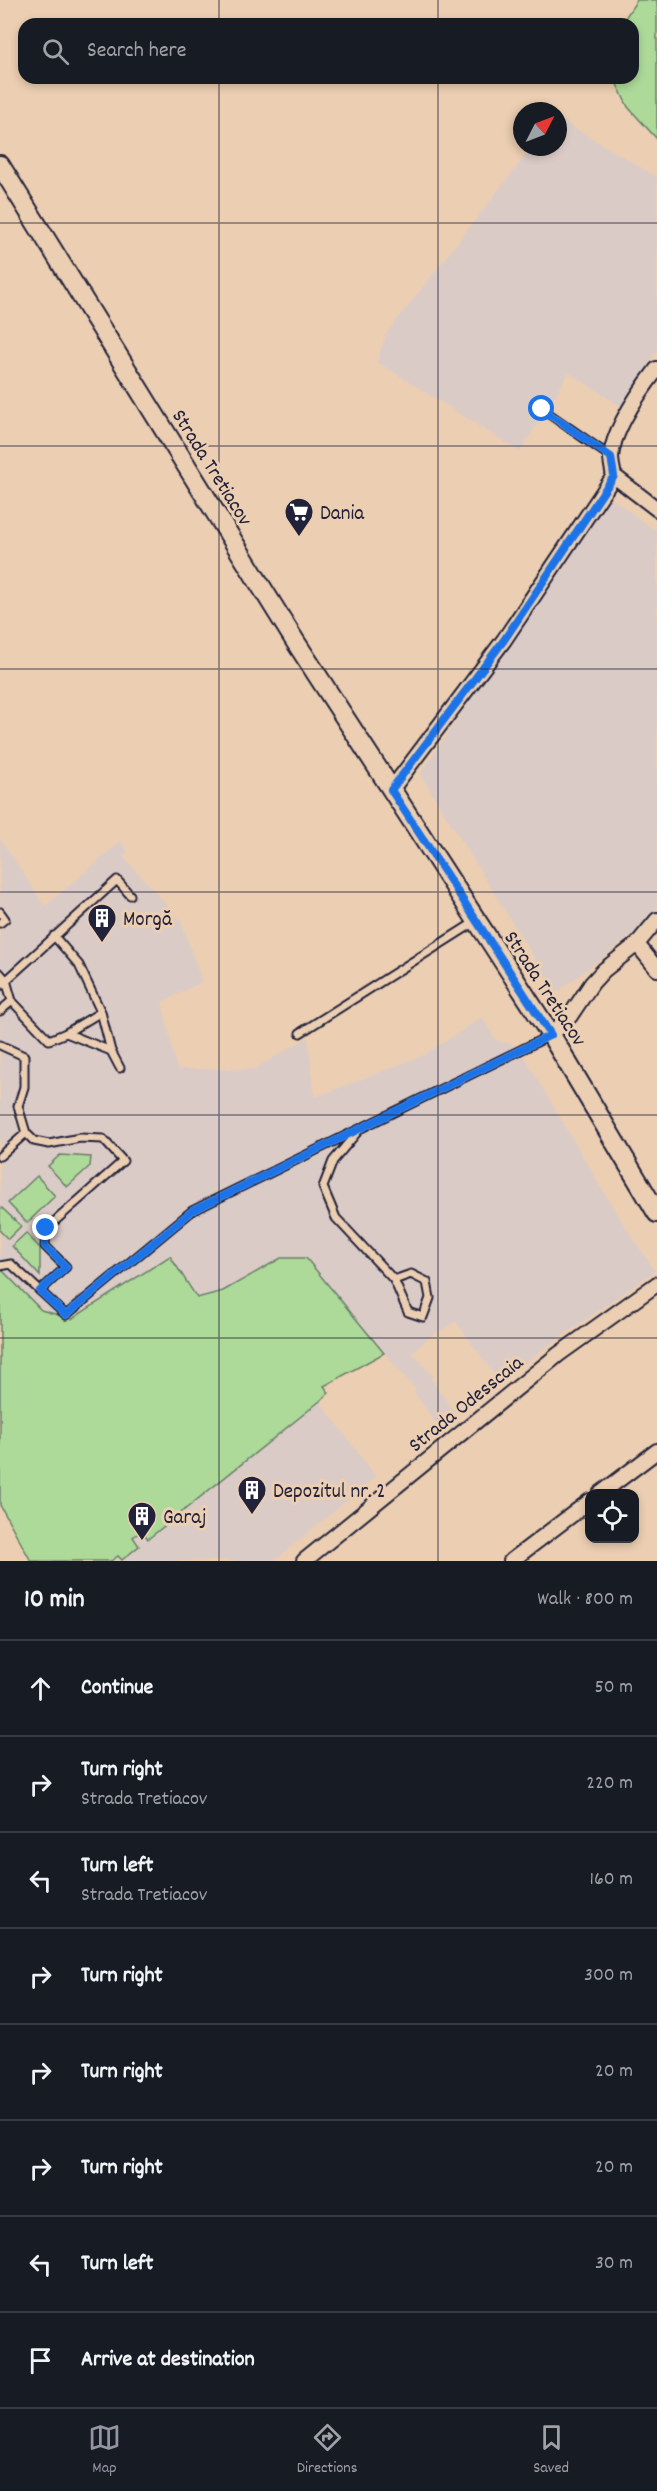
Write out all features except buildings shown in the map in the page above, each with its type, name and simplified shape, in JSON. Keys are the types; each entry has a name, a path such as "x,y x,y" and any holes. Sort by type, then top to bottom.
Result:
{"street":[{"name":"Strada Tretiacov","path":"0,165 289,632 551,1035 657,1213"},
{"path":"391,790 504,640 614,476 611,457 617,436 642,388 657,369"},
{"path":"614,476 657,509"},
{"path":"551,1035 570,1016 592,983 604,970 637,944 657,920"},
{"path":"637,944 657,969"},
{"name":"Strada Odesscaia","path":"304,1561 559,1354 657,1284"},
{"path":"607,1489 657,1451"},
{"path":"512,1561 585,1505"}],"lane":[{"path":"542,409 611,457"},
{"path":"0,986 117,880 130,895"},
{"path":"0,912 5,919 0,923"},
{"path":"300,1033 477,922"},
{"path":"54,936 79,965 101,1012 111,1052 120,1068"},
{"path":"0,973 6,980 12,1001 49,1040 66,1033 101,1012"},
{"path":"0,1011 12,1001"},
{"path":"66,1033 111,1052"},
{"path":"0,1266 11,1264 66,1315 192,1211 551,1035"},
{"path":"0,1045 24,1056 24,1087 18,1106 26,1133 34,1141 49,1144 80,1138 103,1139 123,1161 46,1228 45,1246 66,1267 40,1291"},
{"path":"362,1126 333,1161 323,1187 336,1218 394,1280 408,1312 423,1317 430,1298 427,1282 411,1274 394,1280"},
{"path":"0,1156 26,1133"}],"shaded area":[{"path":"567,123 657,177 657,351 622,407 569,373 520,452 377,362 386,334 525,156 567,156"},
{"path":"609,496 657,532 657,908 652,920 556,993 420,774"},
{"path":"0,838 45,906 121,841 128,851 123,856 181,921 202,982 162,1002 177,1069 254,1069 308,1037 315,1097 424,1055 482,1017 496,1040 518,1046 617,1214 655,1271 499,1381 456,1322 429,1337 413,1353 434,1377 431,1379 456,1414 439,1428 414,1392 416,1390 384,1353 324,1386 329,1393 320,1401 376,1477 274,1561 31,1561 0,1505"}],"green space":[{"path":"637,0 657,0 657,139 628,107 617,84 639,84 639,18 625,18"},
{"path":"60,1155 91,1157 90,1166 67,1187 48,1166"},
{"path":"37,1176 55,1196 27,1223 8,1203"},
{"path":"2,1208 21,1226 8,1239 0,1231 0,1210"},
{"path":"26,1233 40,1248 40,1276 12,1246"},
{"path":"170,1256 197,1298 223,1291 281,1258 306,1258 384,1353 324,1386 329,1393 320,1401 148,1539 142,1531 133,1537 139,1546 122,1560 118,1556 111,1561 31,1561 0,1505 0,1271 3,1271 41,1310 72,1319"}],"place":[{"name":"Dania","path":"299,538"},
{"name":"Morgă","path":"102,944"},
{"name":"Depozitul nr. 2","path":"252,1516"},
{"name":"Garaj","path":"142,1542"}],"route":[{"path":"46,1228 45,1246 66,1267 40,1291 66,1315 192,1211 551,1035 391,790 504,640 614,476 611,457 542,409"}]}
